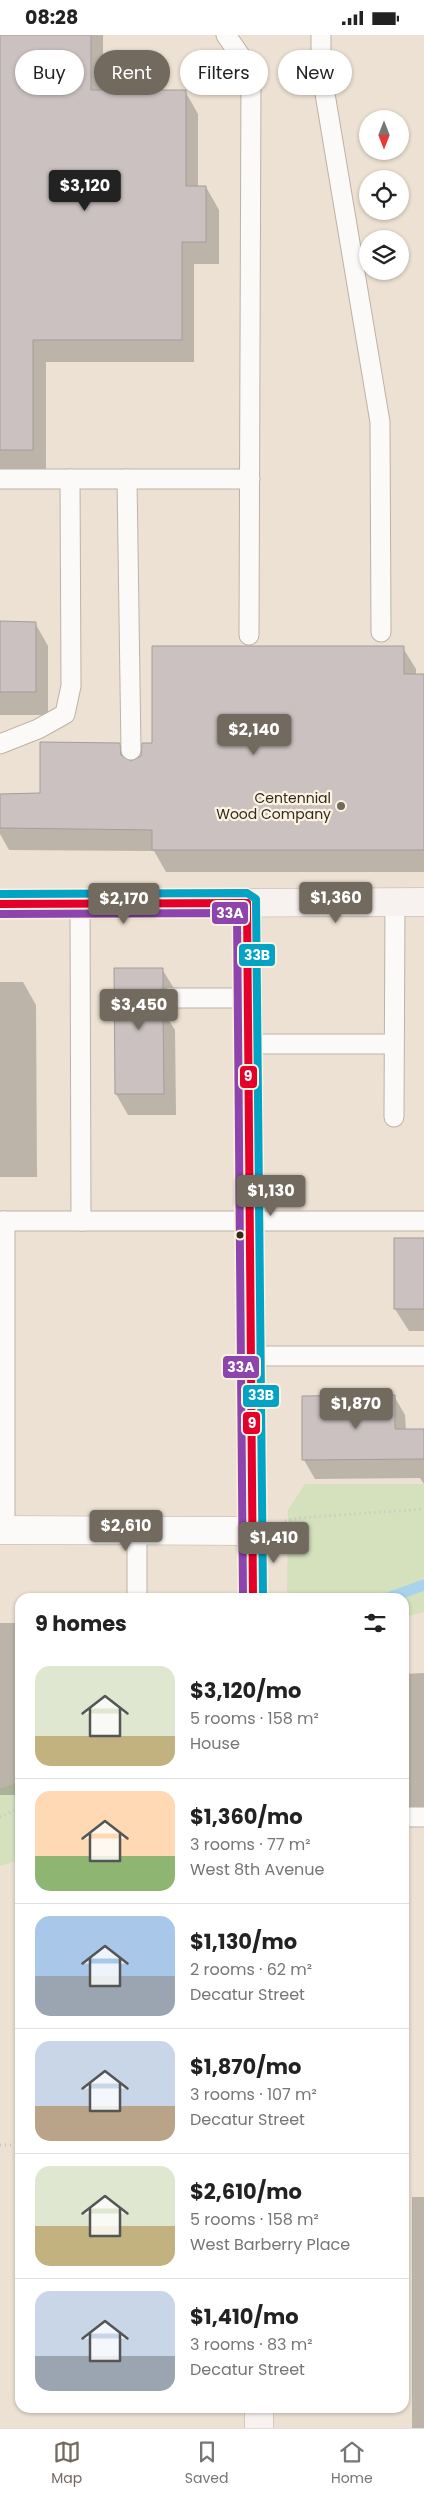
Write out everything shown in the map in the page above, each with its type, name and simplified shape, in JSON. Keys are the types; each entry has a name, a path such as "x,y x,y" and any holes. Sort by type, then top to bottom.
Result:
{"street":[{"path":"0,904 424,902"},
{"path":"247,903 253,1593"},
{"path":"3,1530 252,1531"},
{"path":"259,2413 259,2428"}],"lane":[{"path":"226,35 251,71 249,635"},
{"path":"321,35 321,70 380,422 381,632"},
{"path":"0,479 250,479"},
{"path":"0,744 38,729 65,714 71,686 70,479"},
{"path":"127,479 131,750"},
{"path":"394,1117 395,902"},
{"path":"80,903 81,1221"},
{"path":"168,998 248,998"},
{"path":"248,1044 394,1044"},
{"path":"3,1530 3,1221 424,1221"},
{"path":"251,1356 424,1357"},
{"path":"136,1531 137,1593"},
{"path":"409,1817 424,1817"}],"path":[{"path":"298,1518 424,1509"},
{"path":"0,1817 15,1810"},
{"path":"0,2145 15,2145"}],"green space":[{"path":"305,1484 424,1484 424,1612 409,1616 409,1593 287,1593 288,1510"},
{"path":"15,1783 15,1862 0,1866 0,1789"}],"building":[{"path":"0,35 91,35 91,90 94,90 94,95 170,95 170,90 180,90 180,95 186,95 186,186 206,186 206,242 182,242 182,340 33,340 33,450 0,450"},
{"path":"0,621 36,622 36,692 0,692"},
{"path":"152,646 404,646 404,674 424,674 424,850 152,850 152,830 0,828 0,794 40,793 40,742 120,743 121,755 131,761 141,756 142,743 152,743"},
{"path":"114,968 163,968 163,988 157,998 163,1008 164,1094 115,1094"},
{"path":"394,1238 424,1238 424,1309 394,1309"},
{"path":"395,1395 395,1429 424,1429 424,1459 302,1460 302,1396"}],"waterway":[{"path":"402,1593 424,1585"}],"transit line":[{"name":"33B","path":"0,894 247,893 256,899 263,1593"},
{"name":"9","path":"247,903 253,1593"},
{"name":"9","path":"0,904 247,903"},
{"name":"33A","path":"0,914 237,913 243,1593"}],"place":[{"name":"Centennial Wood Company","path":"341,806"}]}
